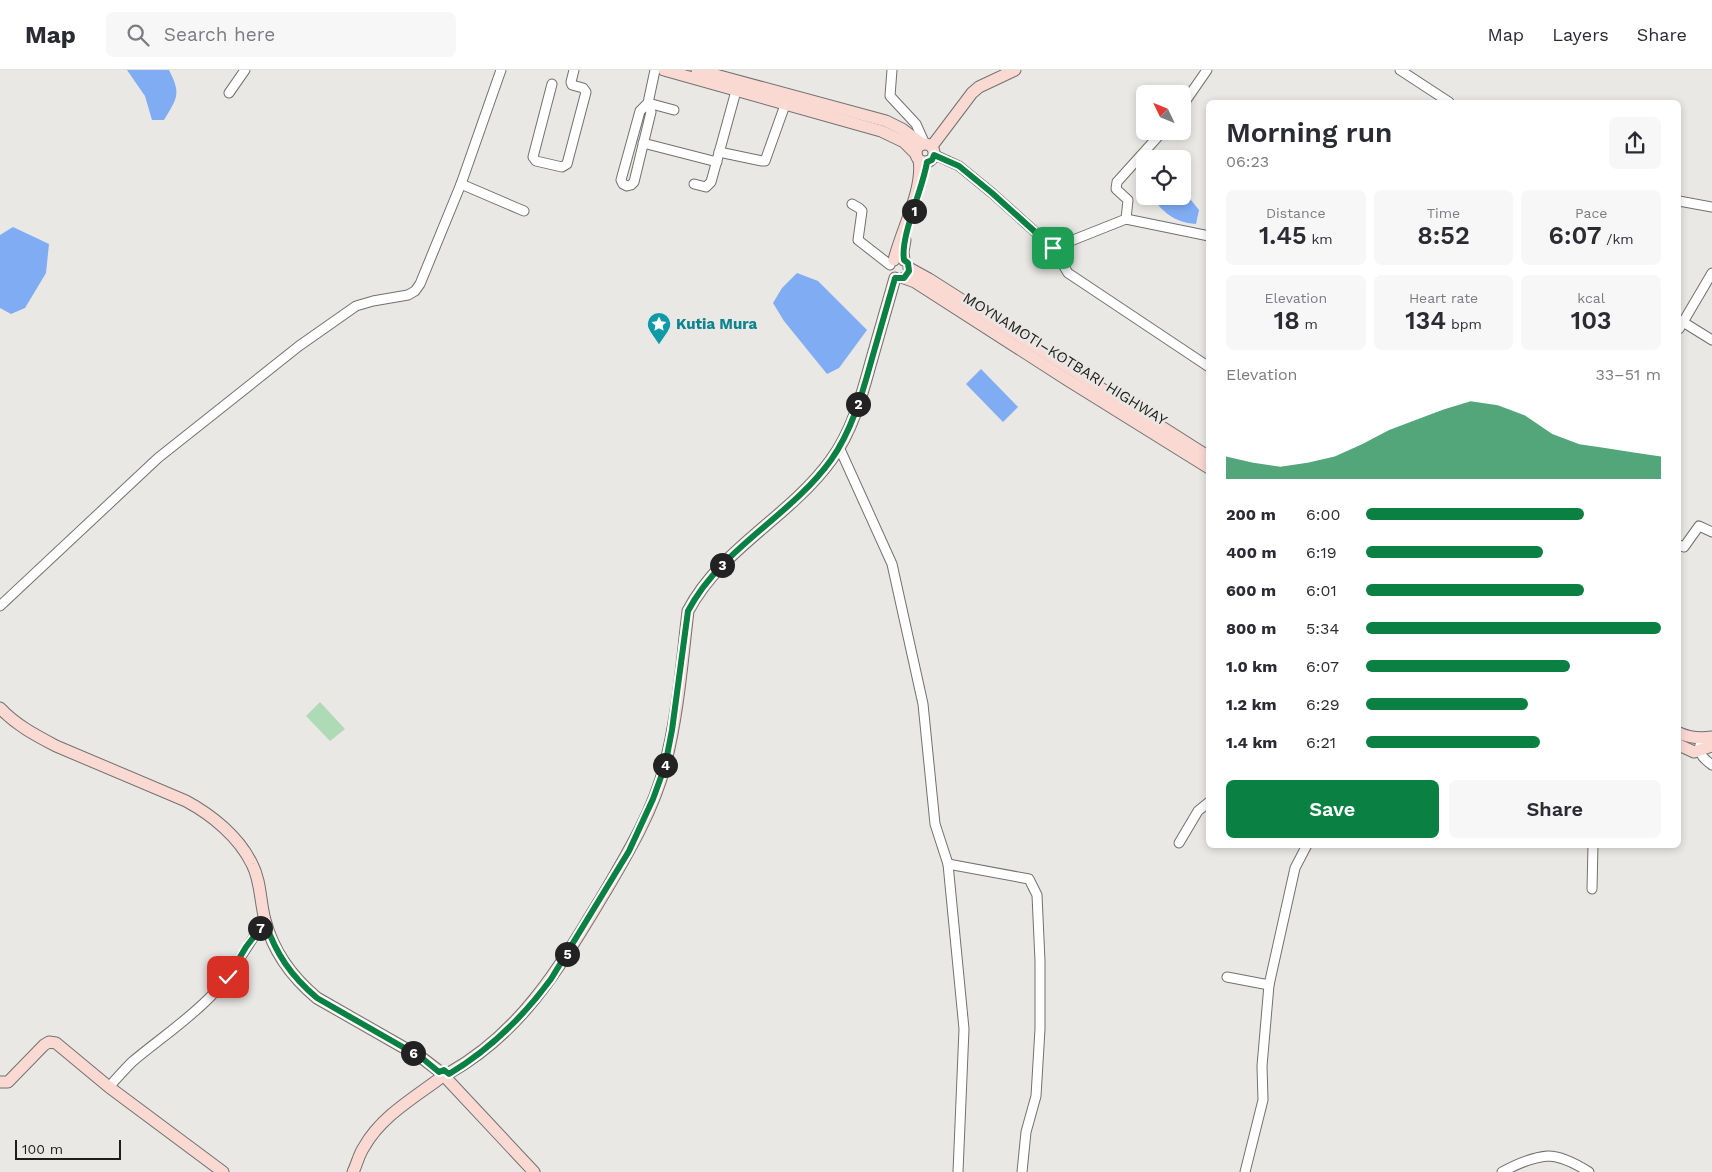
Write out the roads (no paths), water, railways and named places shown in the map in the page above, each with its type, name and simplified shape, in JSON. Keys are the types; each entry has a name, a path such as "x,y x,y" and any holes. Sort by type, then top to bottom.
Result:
{"main road":[{"path":"664,70 882,131 925,152"},
{"path":"697,70 886,121 902,129 925,152"},
{"path":"354,1172 363,1147 395,1111 444,1076 466,1063 516,1021 539,996 590,917 629,851 653,799 665,766 672,730 688,611 713,574 797,498 820,473 839,447 855,413 899,268 925,152 979,86 1015,70"},
{"name":"MOYNAMOTI–KOTBARI HIGHWAY","path":"899,268 915,282 1066,379 1191,451 1206,456"},
{"name":"MOYNAMOTI–KOTBARI HIGHWAY","path":"1191,451 1206,465"},
{"path":"0,708 21,727 35,735 56,746 186,801 220,824 242,847 253,865 265,922 272,943 286,965 304,987 317,998 422,1058 444,1076 534,1172"},
{"path":"1681,733 1689,737 1707,738"},
{"path":"1681,746 1694,752 1712,746"},
{"path":"0,1082 8,1082 44,1045 49,1042 56,1043 109,1087 222,1172"}],"street":[{"path":"229,93 245,70"},
{"path":"0,606 158,458 299,346 356,306 408,295 416,291 461,184 501,70"},
{"path":"552,84 533,157 536,161 562,167 567,164 586,92 583,88 572,85 574,70"},
{"path":"648,103 640,111 621,180 626,186 634,182 651,112 648,103 655,70"},
{"path":"892,70 890,96 916,124 925,152 959,166 992,193 1053,248 1068,273 1206,365"},
{"path":"1191,93 1207,70"},
{"path":"1400,70 1446,100"},
{"path":"694,184 709,185 736,91"},
{"path":"648,103 674,110"},
{"path":"720,152 765,161 785,105"},
{"path":"1126,219 1128,200 1116,189 1117,182 1155,140"},
{"path":"643,144 717,162"},
{"path":"461,184 524,211"},
{"path":"1681,201 1712,207"},
{"path":"852,204 862,211 858,240 899,268"},
{"path":"1053,248 1126,219 1206,235"},
{"path":"1712,272 1681,326 1712,340"},
{"path":"839,447 892,564 923,704 935,824 948,864 964,1030 958,1172"},
{"path":"1681,546 1684,547 1699,526 1712,532"},
{"path":"1707,738 1700,751 1705,760 1712,765"},
{"path":"1179,843 1198,811 1206,804"},
{"path":"1245,1172 1263,1100 1262,1066 1269,985 1295,868 1305,848"},
{"path":"1592,889 1593,848"},
{"path":"948,864 1029,879 1037,895 1040,960 1036,1096 1026,1132 1022,1172"},
{"path":"109,1087 131,1063 196,1011 214,993 228,977 246,947 265,922"},
{"path":"1228,977 1269,985"},
{"path":"1502,1172 1549,1156 1580,1166 1589,1172"}],"water":[{"path":"127,70 169,70 175,85 176,95 164,120 152,120 145,96"},
{"path":"1191,200 1199,210 1196,224 1181,221 1159,205 1191,205"},
{"path":"13,227 49,244 46,273 25,308 11,314 0,308 0,235"},
{"path":"797,273 818,281 867,330 839,368 827,374 784,321 773,303 782,288"},
{"path":"981,369 1018,407 1003,422 966,384"}],"place":[{"name":"Kutia Mura","path":"659,345"}]}
